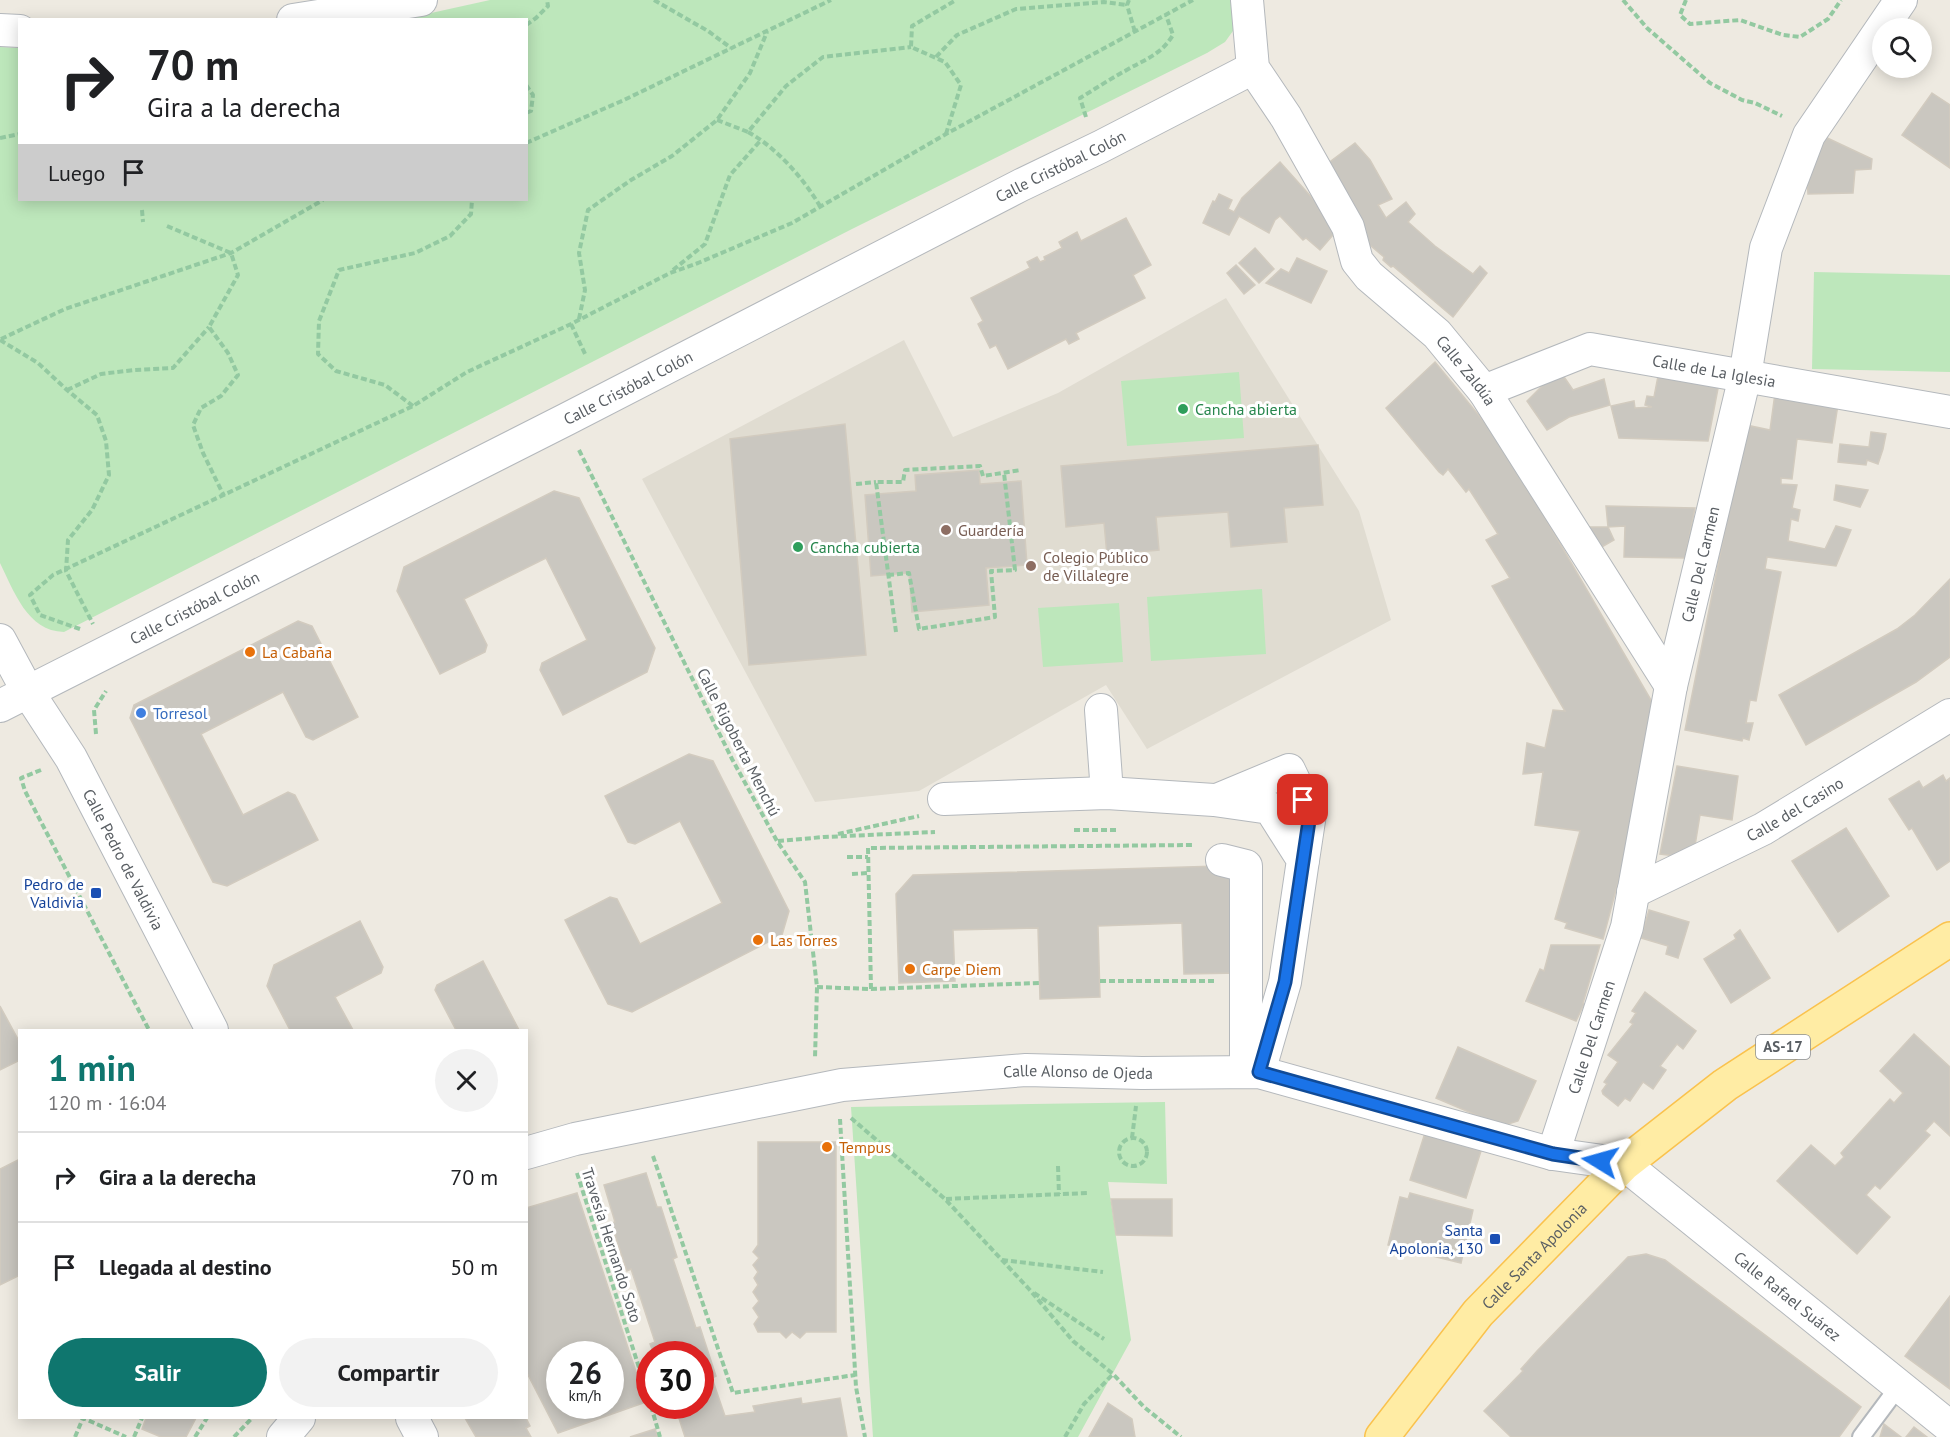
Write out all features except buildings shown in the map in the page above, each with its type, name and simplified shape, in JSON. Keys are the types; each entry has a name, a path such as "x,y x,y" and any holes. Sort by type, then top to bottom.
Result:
{"main road":[{"name":"Calle Santa Apolonia","path":"1382,1437 1478,1313 1623,1164 1725,1085 1950,939"}],"street":[{"path":"306,18 421,0"},
{"path":"1247,0 1253,68"},
{"name":"Calle Del Carmen","path":"1553,1154 1627,927 1671,686 1745,376 1766,248 1809,135 1901,0"},
{"path":"0,30 18,32"},
{"name":"Calle Cristóbal Colón","path":"0,706 1253,68"},
{"name":"Calle Zaldúa","path":"1253,68 1286,117 1348,227 1357,261 1369,276 1437,334 1484,391 1671,686"},
{"name":"Calle de La Iglesia","path":"1484,391 1590,349 1950,412"},
{"name":"Calle Pedro de Valdivia","path":"0,640 28,692 71,758 211,1029"},
{"path":"1101,710 1107,793"},
{"name":"Calle del Casino","path":"1633,892 1763,829 1950,715"},
{"path":"1214,800 1290,770 1310,814 1285,982 1252,1072"},
{"path":"944,799 1107,793 1214,800 1270,808 1303,860"},
{"path":"1209,852 1246,866 1252,1072"},
{"name":"Calle Alonso de Ojeda","path":"528,1152 575,1139 842,1086 1026,1070 1252,1072 1553,1154 1623,1164"},
{"name":"Calle Rafael Suárez","path":"1623,1164 1950,1427"},
{"path":"283,1437 298,1419"},
{"path":"413,1419 422,1437"}],"lane":[{"path":"1862,1437 1899,1386"}],"path":[{"path":"528,24 548,6 547,0"},
{"path":"654,0 708,31 731,48"},
{"path":"528,141 624,100 831,0"},
{"path":"910,47 912,26 956,0"},
{"path":"1129,0 1127,5 1135,32"},
{"path":"1623,0 1647,28 1710,82 1742,100 1755,103 1783,116 1809,135"},
{"path":"1686,0 1680,15 1690,24 1740,20 1783,35 1800,37 1828,20 1841,0"},
{"path":"936,57 957,35 1016,9 1104,2 1127,5"},
{"path":"1100,147 1084,113 1080,98 1153,57 1166,46 1173,35 1166,15"},
{"path":"579,319 585,290 579,253 588,210 631,180 672,156 717,120 750,72 767,32"},
{"path":"748,132 786,86 823,57 910,47 945,62 961,85 946,134"},
{"path":"528,88 533,95 531,111 528,112"},
{"path":"717,120 748,132 761,140 807,185 820,206"},
{"path":"0,138 18,134"},
{"path":"670,273 705,244 730,175 761,140"},
{"path":"98,633 66,571 68,540 92,510 109,475 106,441 97,414 38,363 0,340 65,309 231,254 321,201"},
{"path":"413,406 385,385 336,371 318,354 318,321 339,270 415,253 450,236 471,214 472,201"},
{"path":"142,210 143,222"},
{"path":"67,390 100,374 173,368 209,327 238,275 231,254 166,226"},
{"path":"571,324 586,356"},
{"path":"209,327 228,352 238,375 221,396 201,408 193,425 203,453 224,496"},
{"name":"Calle Rigoberta Menchú","path":"567,419 578,449 732,759 777,841 805,882 817,987 814,1091"},
{"path":"856,484 903,482 905,470 980,466 983,476 1021,470"},
{"path":"888,575 909,573 919,629 995,617 991,571 1015,570 1004,473"},
{"path":"876,482 896,632"},
{"path":"824,837 916,818"},
{"path":"872,989 868,848 1209,852"},
{"path":"847,857 868,857"},
{"path":"852,874 868,873"},
{"path":"1100,981 1219,981"},
{"path":"817,987 872,989 1039,983"},
{"path":"865,1437 855,1375 840,1119 852,1118 945,1199 1029,1289 1073,1341 1113,1374 1144,1407 1181,1437"},
{"path":"1131,1138 1143,1142 1147,1152 1145,1161 1139,1165 1128,1165 1120,1157 1119,1149 1122,1143 1131,1138"},
{"path":"651,1150 733,1393 855,1375"},
{"name":"Travesía Hernando Soto","path":"574,1163 636,1360"},
{"path":"1058,1166 1059,1194"},
{"path":"945,1199 1089,1193"},
{"path":"1002,1260 1103,1272"},
{"path":"1029,1289 1104,1339"},
{"path":"1065,1437 1084,1404 1113,1374"},
{"path":"75,1437 83,1419"},
{"path":"85,1419 126,1437"},
{"path":"134,1437 142,1419"},
{"path":"195,1437 206,1419"},
{"path":"234,1437 251,1419"},
{"name":"Travesía Hernando Soto","path":"655,1419 660,1437"}],"shaded area":[{"name":"Colegio Público de Villalegre","path":"1226,298 1359,511 1391,620 1147,749 1106,685 919,791 815,802 642,479 904,340 953,437 1058,393"}],"green space":[{"path":"490,0 1234,0 1238,24 1225,42 1207,53 852,229 64,632 40,625 23,608 0,563 0,47 18,48 18,201 528,201 528,18 409,18"},
{"path":"1814,272 1950,275 1950,372 1812,369"},
{"name":"Cancha abierta","path":"1239,372 1244,438 1127,446 1121,381"},
{"path":"1262,589 1266,654 1151,661 1147,597"},
{"path":"1119,603 1123,662 1043,667 1038,608"},
{"path":"1165,1102 1167,1184 1108,1182 1131,1340 1078,1437 873,1437 851,1107"}],"place":[{"name":"Cancha abierta","path":"1183,409"},
{"name":"Guardería","path":"946,530"},
{"name":"Cancha cubierta","path":"798,547"},
{"name":"Colegio Público de Villalegre","path":"1031,566"},
{"name":"La Cabaña","path":"250,652"},
{"name":"Torresol","path":"141,713"},
{"name":"Pedro de Valdivia","path":"96,893"},
{"name":"Las Torres","path":"758,940"},
{"name":"Carpe Diem","path":"910,969"},
{"name":"Tempus","path":"827,1147"},
{"name":"Santa Apolonia, 130","path":"1495,1239"}],"route":[{"path":"1303,800 1310,814 1285,982 1259,1072 1553,1154 1600,1161"}]}
